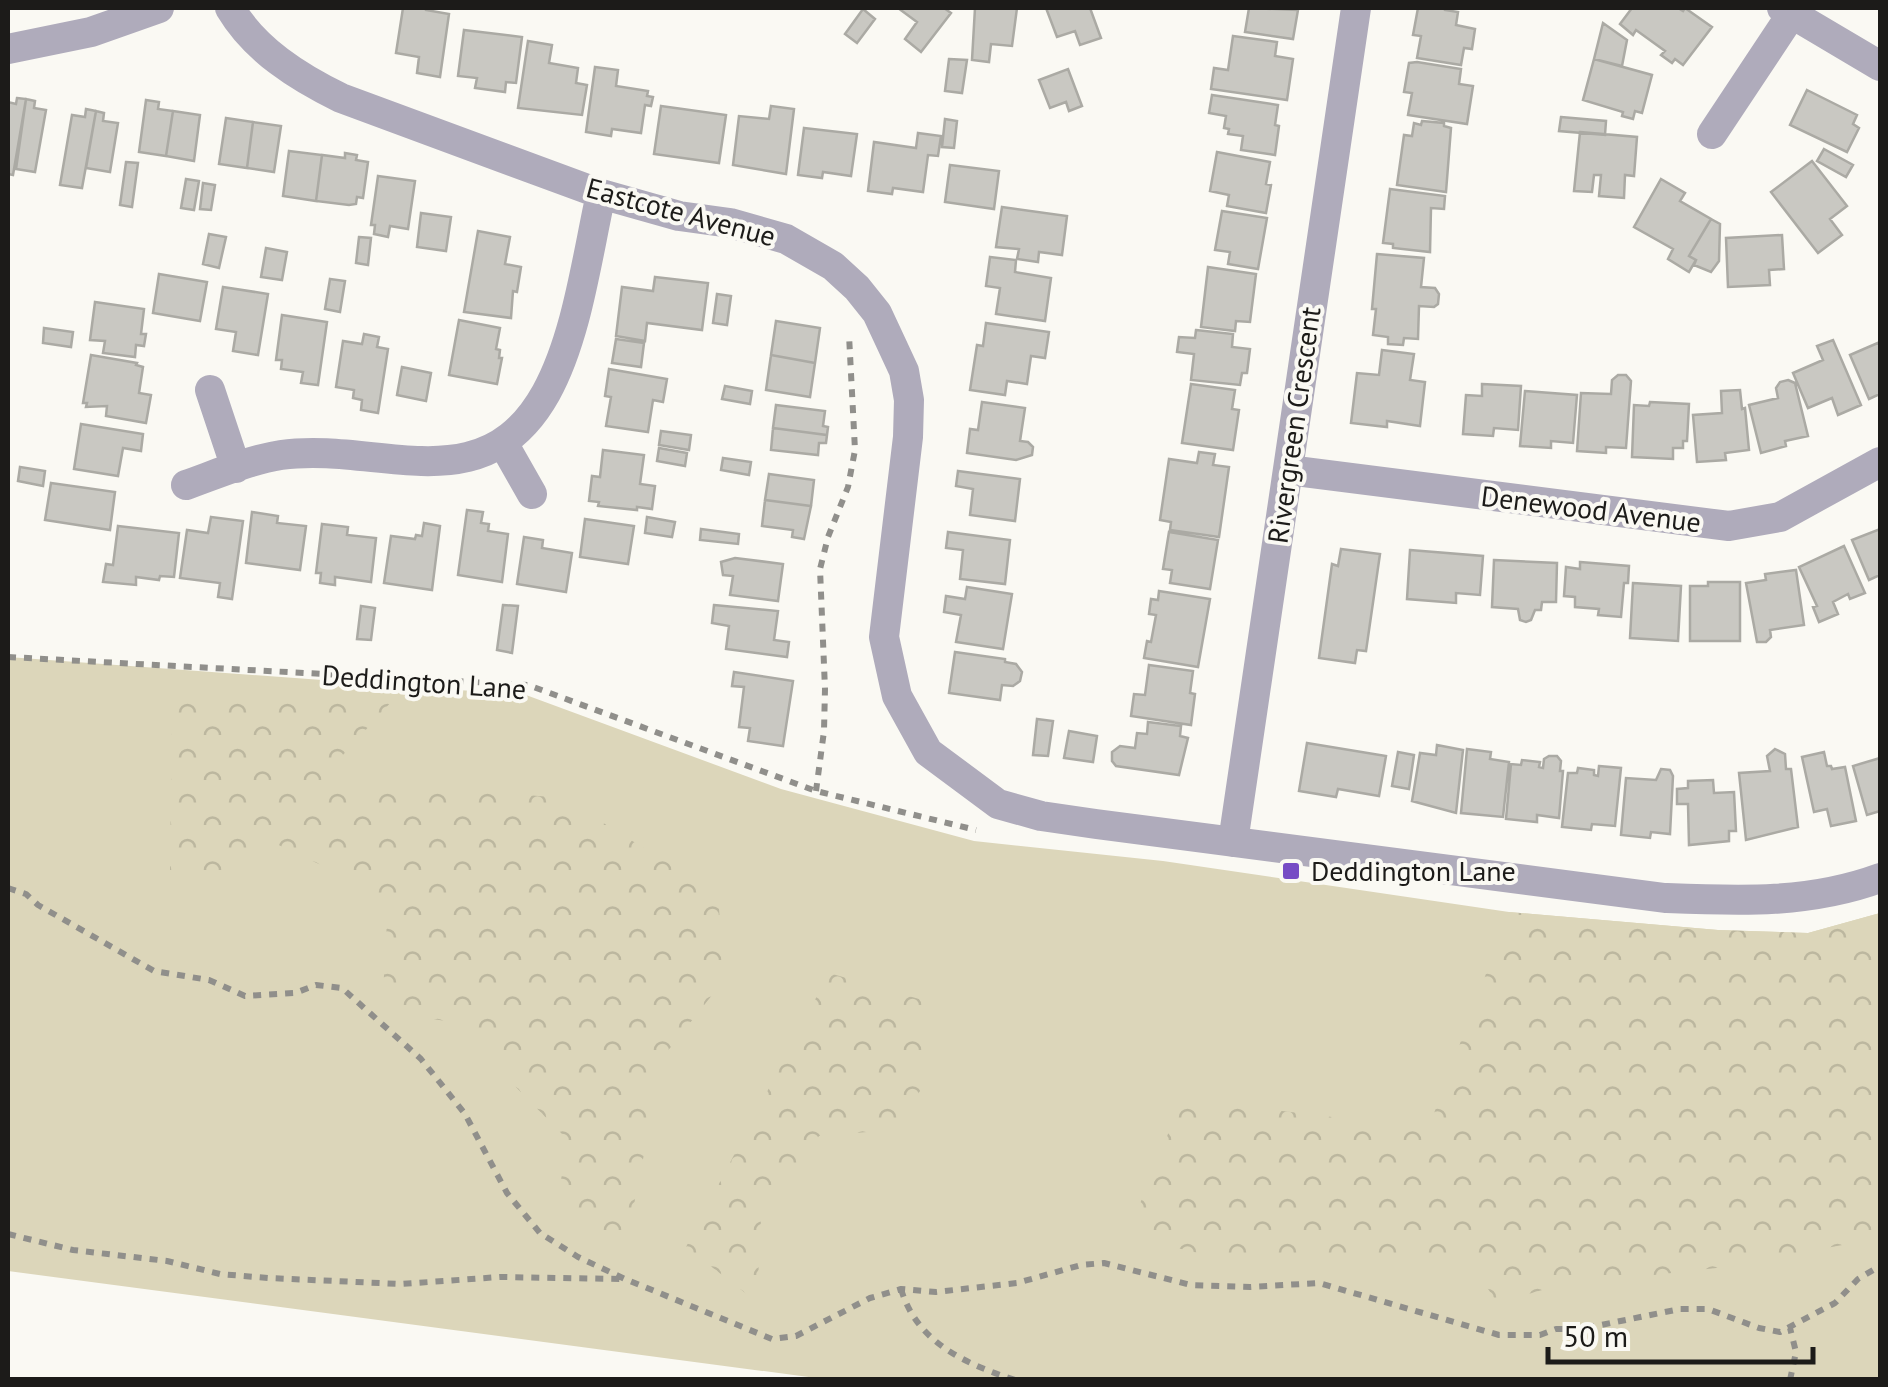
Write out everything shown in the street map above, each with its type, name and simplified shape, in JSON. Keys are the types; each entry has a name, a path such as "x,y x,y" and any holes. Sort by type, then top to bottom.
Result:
{"street":[{"path":"8,49 91,32 159,8"},
{"name":"Eastcote Avenue","path":"230,8 268,52 302,79 340,98 601,194 786,239 833,266 876,313 904,371 908,437 884,637 896,696 928,752 998,804 1040,816 1233,842"},
{"name":"Rivergreen Crescent","path":"1233,842 1356,8"},
{"path":"1712,134 1787,11 1880,66"},
{"path":"186,485 281,455 334,454 420,463 452,461 503,443 526,422 546,393 562,356 601,194"},
{"path":"210,390 236,468"},
{"path":"503,443 532,494"},
{"name":"Denewood Avenue","path":"1288,470 1730,526 1780,517 1880,462"},
{"path":"1233,842 1665,898 1749,902 1840,893 1880,878"}],"path":[{"path":"816,791 826,689 820,569 848,487 855,450 849,331"},
{"name":"Deddington Lane","path":"8,657 528,685 816,791 978,830"},
{"path":"8,888 26,894 38,906 154,971 209,980 245,996 295,993 316,985 342,988 421,1059 465,1114 507,1193 540,1233 578,1258 772,1339 796,1336 870,1298 902,1289 936,1292 1017,1283 1067,1268 1104,1263 1191,1285 1320,1284 1499,1334 1540,1335 1680,1309 1708,1309 1780,1332 1836,1303 1858,1279 1880,1266"},
{"path":"8,1234 88,1252 268,1278 402,1284 500,1277 625,1279"},
{"path":"902,1289 906,1305 922,1329 947,1352 1015,1380"},
{"path":"1790,1328 1796,1352 1790,1380"}],"green space":[{"path":"8,657 526,695 781,789 974,841 1163,861 1509,912 1718,930 1808,933 1880,913 1880,1379 831,1380 8,1271"},
{"path":"172,689 392,701 322,778 563,798 718,894 724,980 655,1067 646,1144 623,1260 560,1214 563,1135 452,1022 382,1011 387,921 338,873 268,840 226,877 170,877"},
{"path":"1509,912 1718,930 1808,933 1880,913 1880,1238 1725,1267 1556,1286 1497,1303 1478,1273 1454,1253 1198,1253 1127,1236 1182,1099 1390,1124 1430,1124"},
{"path":"829,973 926,1001 926,1083 891,1130 819,1136 761,1219 757,1302 686,1247"}],"building":[{"path":"403,8 449,14 440,77 417,73 419,57 396,53"},
{"path":"898,8 944,8 951,13 921,52 905,39 917,22"},
{"path":"975,8 1017,8 1012,46 991,44 989,62 972,60"},
{"path":"1046,8 1090,8 1101,38 1080,45 1075,31 1057,37"},
{"path":"1249,8 1298,10 1293,39 1245,32"},
{"path":"1418,8 1458,12 1456,25 1475,29 1472,49 1464,48 1461,65 1417,58 1421,36 1413,35"},
{"path":"1632,8 1685,8 1712,27 1683,65 1675,59 1672,63 1661,55 1665,51 1636,30 1633,35 1620,24"},
{"path":"863,9 875,19 857,43 845,34"},
{"path":"1603,23 1627,40 1622,66 1594,59"},
{"path":"464,30 522,37 516,83 506,82 505,92 475,88 477,78 458,76"},
{"path":"1233,36 1277,42 1275,56 1293,59 1287,100 1211,89 1214,68 1228,70"},
{"path":"528,41 552,45 549,63 578,68 576,83 587,85 582,115 518,108"},
{"path":"949,59 967,60 962,93 945,91"},
{"path":"1594,59 1652,75 1642,113 1635,111 1633,119 1583,100"},
{"path":"1409,63 1461,69 1459,84 1473,86 1467,124 1408,115 1412,93 1404,92"},
{"path":"595,67 618,70 616,86 648,91 647,96 653,97 651,106 645,105 641,133 612,129 611,136 586,132"},
{"path":"1068,69 1082,106 1069,111 1066,102 1050,108 1039,80"},
{"path":"1807,90 1857,115 1853,124 1859,128 1847,152 1790,125"},
{"path":"1212,95 1278,105 1275,155 1241,150 1243,136 1228,134 1229,129 1224,128 1226,116 1209,113"},
{"path":"17,98 26,99 13,175 8,174 8,102 16,104"},
{"path":"26,99 35,101 34,108 46,110 35,172 16,169"},
{"path":"146,100 159,102 158,109 173,111 166,156 139,152"},
{"path":"661,106 726,115 719,163 654,154"},
{"path":"771,106 794,109 786,174 733,165 739,116 769,119"},
{"path":"86,109 96,111 82,188 60,185 72,115 85,117"},
{"path":"96,111 104,113 103,121 118,123 110,172 86,168"},
{"path":"173,111 200,115 194,161 166,156"},
{"path":"1561,117 1606,121 1605,135 1559,131"},
{"path":"226,118 253,122 247,168 219,164"},
{"path":"945,119 957,121 954,148 942,147"},
{"path":"1422,121 1444,123 1451,128 1446,192 1397,185 1404,135 1412,136 1414,123 1421,125"},
{"path":"253,122 281,126 274,172 247,168"},
{"path":"804,128 857,134 851,176 823,172 822,178 798,175"},
{"path":"1580,132 1637,137 1634,176 1625,175 1624,198 1599,196 1601,175 1594,175 1592,192 1574,191"},
{"path":"918,133 941,136 938,156 928,155 923,192 893,188 892,194 868,191 874,142 916,148"},
{"path":"1824,149 1853,165 1846,177 1817,161"},
{"path":"289,151 322,155 316,201 283,196"},
{"path":"1217,152 1270,162 1266,213 1227,206 1229,195 1210,191"},
{"path":"345,153 368,162 363,198 357,197 356,204 349,205 316,201 322,155 345,158"},
{"path":"1812,161 1847,206 1830,219 1842,235 1818,253 1771,192"},
{"path":"126,162 138,163 132,207 120,205"},
{"path":"950,165 999,171 994,209 945,202"},
{"path":"378,176 415,181 408,229 390,226 388,237 374,234 375,225 371,225"},
{"path":"186,179 199,181 194,210 181,208"},
{"path":"1661,179 1685,193 1680,201 1711,219 1689,256 1696,260 1689,272 1668,259 1673,249 1634,227"},
{"path":"203,183 215,185 211,210 200,209"},
{"path":"1390,189 1445,196 1444,209 1431,208 1430,252 1393,248 1393,244 1383,243"},
{"path":"1002,207 1067,216 1062,255 1039,252 1038,262 1017,259 1019,249 996,247"},
{"path":"1222,211 1267,218 1258,269 1228,264 1230,252 1215,250"},
{"path":"421,213 451,217 446,251 417,247"},
{"path":"1711,219 1720,224 1719,261 1711,272 1694,265 1696,260 1689,256"},
{"path":"478,231 510,237 505,264 521,267 517,292 513,291 511,318 464,312"},
{"path":"209,234 226,237 219,268 203,264"},
{"path":"1782,235 1784,269 1769,270 1770,285 1728,287 1726,238"},
{"path":"359,237 371,238 368,265 356,263"},
{"path":"266,248 287,252 282,280 261,277"},
{"path":"1377,254 1424,258 1421,287 1435,288 1439,294 1434,307 1419,306 1418,339 1404,338 1403,345 1388,344 1388,337 1373,335"},
{"path":"990,257 1016,260 1015,272 1051,278 1045,321 996,314 1000,288 986,286"},
{"path":"1208,267 1256,274 1250,322 1236,321 1235,331 1201,327"},
{"path":"159,274 207,282 200,321 153,313"},
{"path":"655,277 708,283 702,330 647,323 645,341 616,336 622,287 653,291"},
{"path":"330,279 345,281 340,312 325,309"},
{"path":"223,287 268,294 258,355 233,351 236,332 216,329"},
{"path":"717,294 731,296 727,325 713,323"},
{"path":"95,302 144,309 144,346 136,345 135,357 103,353 105,341 90,340"},
{"path":"282,315 327,322 318,385 301,383 303,372 281,369 282,360 276,360"},
{"path":"459,320 500,328 496,349 502,358 497,384 449,375"},
{"path":"776,321 820,328 815,363 771,355"},
{"path":"986,323 1049,332 1045,358 1031,356 1027,384 1007,381 1005,395 970,390 977,345 983,346"},
{"path":"44,328 73,332 71,347 43,343"},
{"path":"1196,330 1233,334 1232,347 1250,349 1247,373 1242,373 1240,385 1191,380 1194,354 1177,352 1179,337 1195,338"},
{"path":"364,334 379,337 377,347 388,349 378,413 361,410 362,400 353,398 354,390 336,387 343,341 362,344"},
{"path":"616,339 644,343 641,367 612,363"},
{"path":"1833,340 1861,405 1838,415 1832,398 1808,408 1793,373 1823,360 1817,346"},
{"path":"1880,342 1880,394 1869,399 1850,355"},
{"path":"1382,350 1414,354 1410,380 1425,382 1420,426 1387,421 1387,427 1351,423 1357,373 1379,375"},
{"path":"91,355 143,367 139,393 151,395 146,423 106,416 107,406 86,407 87,403 83,403"},
{"path":"771,355 815,363 810,397 766,390"},
{"path":"402,367 431,373 426,401 397,395"},
{"path":"609,369 667,379 663,402 653,400 648,432 606,426 611,397 605,396"},
{"path":"1626,375 1631,381 1626,448 1606,447 1606,453 1577,451 1581,393 1611,394 1612,380"},
{"path":"1788,380 1795,383 1808,436 1785,441 1786,446 1761,453 1749,405 1778,398 1776,388"},
{"path":"1191,384 1235,390 1232,409 1239,410 1233,450 1182,443"},
{"path":"1482,384 1521,386 1518,430 1494,428 1493,436 1463,434 1466,395 1482,396"},
{"path":"725,386 752,391 750,404 722,399"},
{"path":"1740,390 1749,450 1725,453 1726,460 1697,462 1693,415 1722,413 1721,391"},
{"path":"1525,391 1577,395 1573,443 1551,441 1551,448 1520,446"},
{"path":"982,402 1025,408 1020,441 1033,447 1032,455 1016,460 967,453 970,429 978,430"},
{"path":"1650,402 1689,404 1687,441 1683,441 1683,448 1673,448 1673,459 1632,457 1634,405 1649,406"},
{"path":"776,405 825,411 823,426 828,427 827,435 773,428"},
{"path":"81,424 143,434 141,451 123,448 118,476 74,469"},
{"path":"773,428 827,435 826,443 819,443 818,455 771,450"},
{"path":"661,431 691,435 689,450 659,445"},
{"path":"659,448 687,453 685,466 657,461"},
{"path":"603,450 644,455 640,484 655,486 652,509 598,506 599,502 589,501 592,476 600,477"},
{"path":"1199,452 1215,454 1213,465 1229,467 1219,537 1170,530 1171,522 1160,520 1169,459 1197,463"},
{"path":"723,458 751,462 749,475 721,470"},
{"path":"20,467 45,471 43,486 18,481"},
{"path":"958,471 1020,479 1015,521 970,515 973,489 956,486"},
{"path":"769,474 814,480 811,506 765,500"},
{"path":"51,483 115,492 110,530 45,520"},
{"path":"765,500 811,506 804,539 792,537 793,530 762,526"},
{"path":"467,510 483,512 481,523 489,524 488,531 508,534 502,582 458,575"},
{"path":"252,512 278,516 277,523 306,526 300,570 246,563"},
{"path":"211,517 243,521 232,599 218,597 220,583 180,578 187,530 208,533"},
{"path":"647,517 675,522 672,537 645,533"},
{"path":"585,519 634,526 628,564 580,557"},
{"path":"424,523 440,526 432,590 384,583 391,536 415,539 416,535 422,536"},
{"path":"322,524 348,527 347,535 376,538 371,582 335,577 335,585 320,583 321,573 316,573"},
{"path":"118,526 179,533 174,577 136,577 136,585 103,582 106,564 113,565"},
{"path":"701,529 739,534 738,544 700,540"},
{"path":"1880,529 1880,575 1869,580 1852,540"},
{"path":"948,532 1010,540 1005,584 960,579 963,550 946,548"},
{"path":"1169,532 1218,540 1210,589 1170,583 1172,570 1163,569"},
{"path":"524,537 543,540 542,548 572,553 566,592 517,584"},
{"path":"1844,546 1865,593 1850,599 1848,594 1833,602 1838,614 1819,622 1813,607 1817,606 1799,567"},
{"path":"1341,549 1380,554 1366,651 1357,650 1355,663 1319,658 1332,564 1338,566"},
{"path":"1410,550 1483,556 1480,595 1456,593 1456,603 1407,599"},
{"path":"735,558 783,564 778,601 730,595 733,576 723,575 721,562"},
{"path":"1494,560 1557,563 1556,602 1542,602 1541,610 1535,610 1526,622 1520,620 1518,609 1492,607"},
{"path":"1580,562 1629,566 1621,617 1598,615 1599,609 1575,607 1575,597 1564,596 1566,567 1580,569"},
{"path":"1796,570 1804,625 1770,630 1771,637 1766,642 1757,642 1746,583 1766,580 1765,574"},
{"path":"1708,582 1740,582 1740,641 1690,641 1690,586 1708,586"},
{"path":"1633,583 1681,586 1678,641 1630,638"},
{"path":"967,587 1012,594 1003,649 956,642 961,615 944,612 946,596 965,599"},
{"path":"1159,591 1210,599 1198,667 1144,658 1156,615 1149,614 1151,599 1158,600"},
{"path":"503,605 518,606 512,653 497,650"},
{"path":"714,605 778,611 774,640 789,642 787,657 726,649 729,626 712,623"},
{"path":"361,606 375,608 371,640 357,639"},
{"path":"955,652 1005,659 1022,672 1020,681 1013,686 1002,685 1000,700 949,693"},
{"path":"1149,665 1193,671 1191,725 1131,716 1134,694 1145,695"},
{"path":"734,672 793,681 783,746 748,741 750,728 739,727 744,687 732,686"},
{"path":"1037,719 1053,721 1048,756 1033,755"},
{"path":"1148,722 1181,726 1180,736 1188,738 1179,775 1116,766 1112,761 1112,752 1120,746 1135,748 1137,733 1147,734"},
{"path":"1069,731 1097,736 1093,762 1064,758"},
{"path":"1307,743 1386,756 1379,796 1338,789 1336,797 1299,791"},
{"path":"1437,745 1463,750 1456,813 1412,801 1420,753 1436,755"},
{"path":"1467,749 1491,752 1490,759 1509,762 1503,817 1461,813"},
{"path":"1775,749 1785,754 1786,769 1791,769 1798,827 1746,840 1739,773 1770,771 1767,756"},
{"path":"1398,752 1414,755 1409,789 1392,786"},
{"path":"1824,752 1827,766 1845,767 1856,821 1831,826 1827,809 1814,812 1802,757"},
{"path":"1557,756 1563,771 1559,818 1537,815 1537,822 1506,819 1511,764 1521,765 1522,760 1540,762 1539,767 1543,768 1544,759"},
{"path":"1880,758 1880,811 1867,815 1853,766"},
{"path":"1599,766 1621,768 1615,826 1592,824 1591,830 1562,827 1568,773 1577,773 1578,768 1594,770 1598,776"},
{"path":"1661,769 1670,770 1673,776 1670,834 1651,832 1650,838 1621,835 1626,778 1656,780"},
{"path":"1713,780 1714,793 1734,792 1736,831 1729,831 1729,841 1689,845 1688,804 1677,804 1677,789 1688,788 1688,781"}],"place":[{"name":"Deddington Lane","path":"1291,871"}]}
